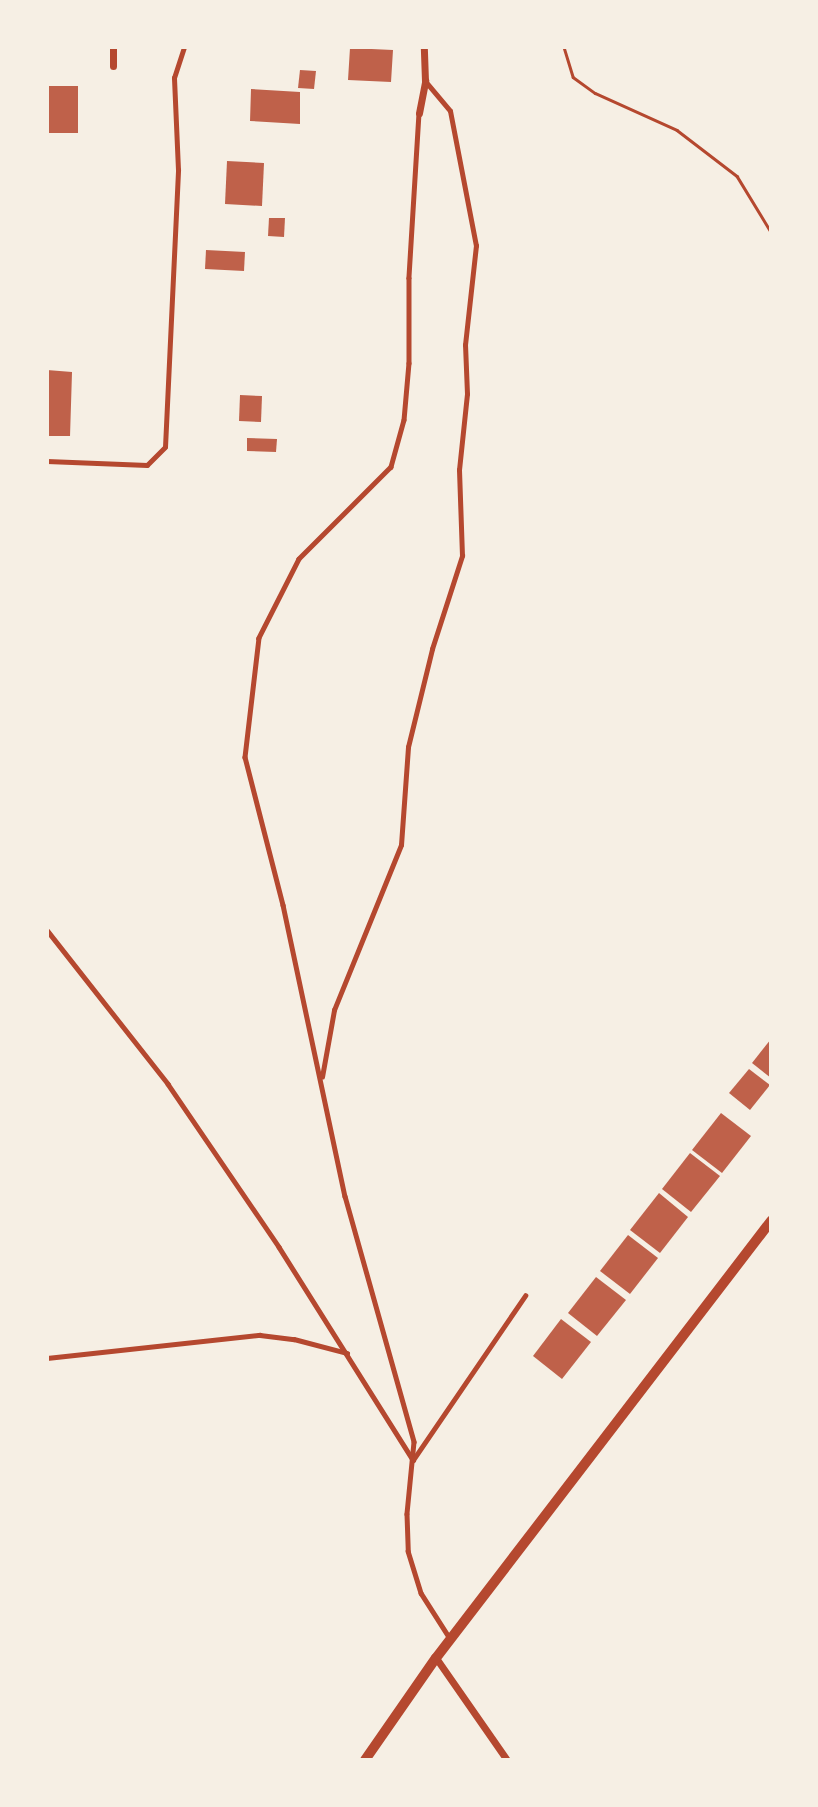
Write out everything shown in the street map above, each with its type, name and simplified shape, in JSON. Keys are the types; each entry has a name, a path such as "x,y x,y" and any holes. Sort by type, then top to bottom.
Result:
{"street":[{"path":"113,47 113,66"},
{"path":"419,113 425,81 424,47"},
{"path":"365,1760 436,1658 771,1221"},
{"path":"436,1658 507,1760"}],"lane":[{"path":"47,461 147,465 165,447 178,170 174,78 184,47"},
{"path":"321,1081 334,1010 401,845 408,747 432,649 462,556 459,470 467,394 465,345 476,246 450,111 425,81"},
{"path":"419,113 409,278 409,363 404,420 391,467 299,559 259,638 245,757 284,905 345,1196 414,1442 407,1514 408,1551 421,1593 451,1641"},
{"path":"47,930 168,1084 279,1247 413,1460"},
{"path":"413,1460 525,1296"},
{"path":"47,1358 260,1335 294,1339 346,1353"}],"path":[{"path":"564,47 573,76 595,93 677,130 737,176 771,232"}],"building":[{"path":"350,48 393,50 391,82 348,80"},
{"path":"300,70 316,71 314,89 298,88"},
{"path":"48,86 78,86 78,133 47,133"},
{"path":"251,89 300,92 300,124 250,121"},
{"path":"227,161 264,163 262,206 225,204"},
{"path":"269,218 285,218 284,237 268,236"},
{"path":"206,250 245,252 244,271 205,269"},
{"path":"47,370 72,372 70,436 47,436"},
{"path":"240,395 262,396 261,422 239,421"},
{"path":"247,438 277,439 276,452 247,451"},
{"path":"771,1039 771,1078 752,1063"},
{"path":"749,1069 770,1085 750,1110 729,1093"},
{"path":"721,1113 751,1136 722,1173 692,1150"},
{"path":"690,1153 720,1176 691,1212 662,1189"},
{"path":"659,1193 688,1217 660,1253 630,1230"},
{"path":"628,1235 658,1258 630,1294 600,1271"},
{"path":"596,1277 626,1300 597,1336 568,1313"},
{"path":"561,1319 591,1342 562,1379 533,1356"}]}
